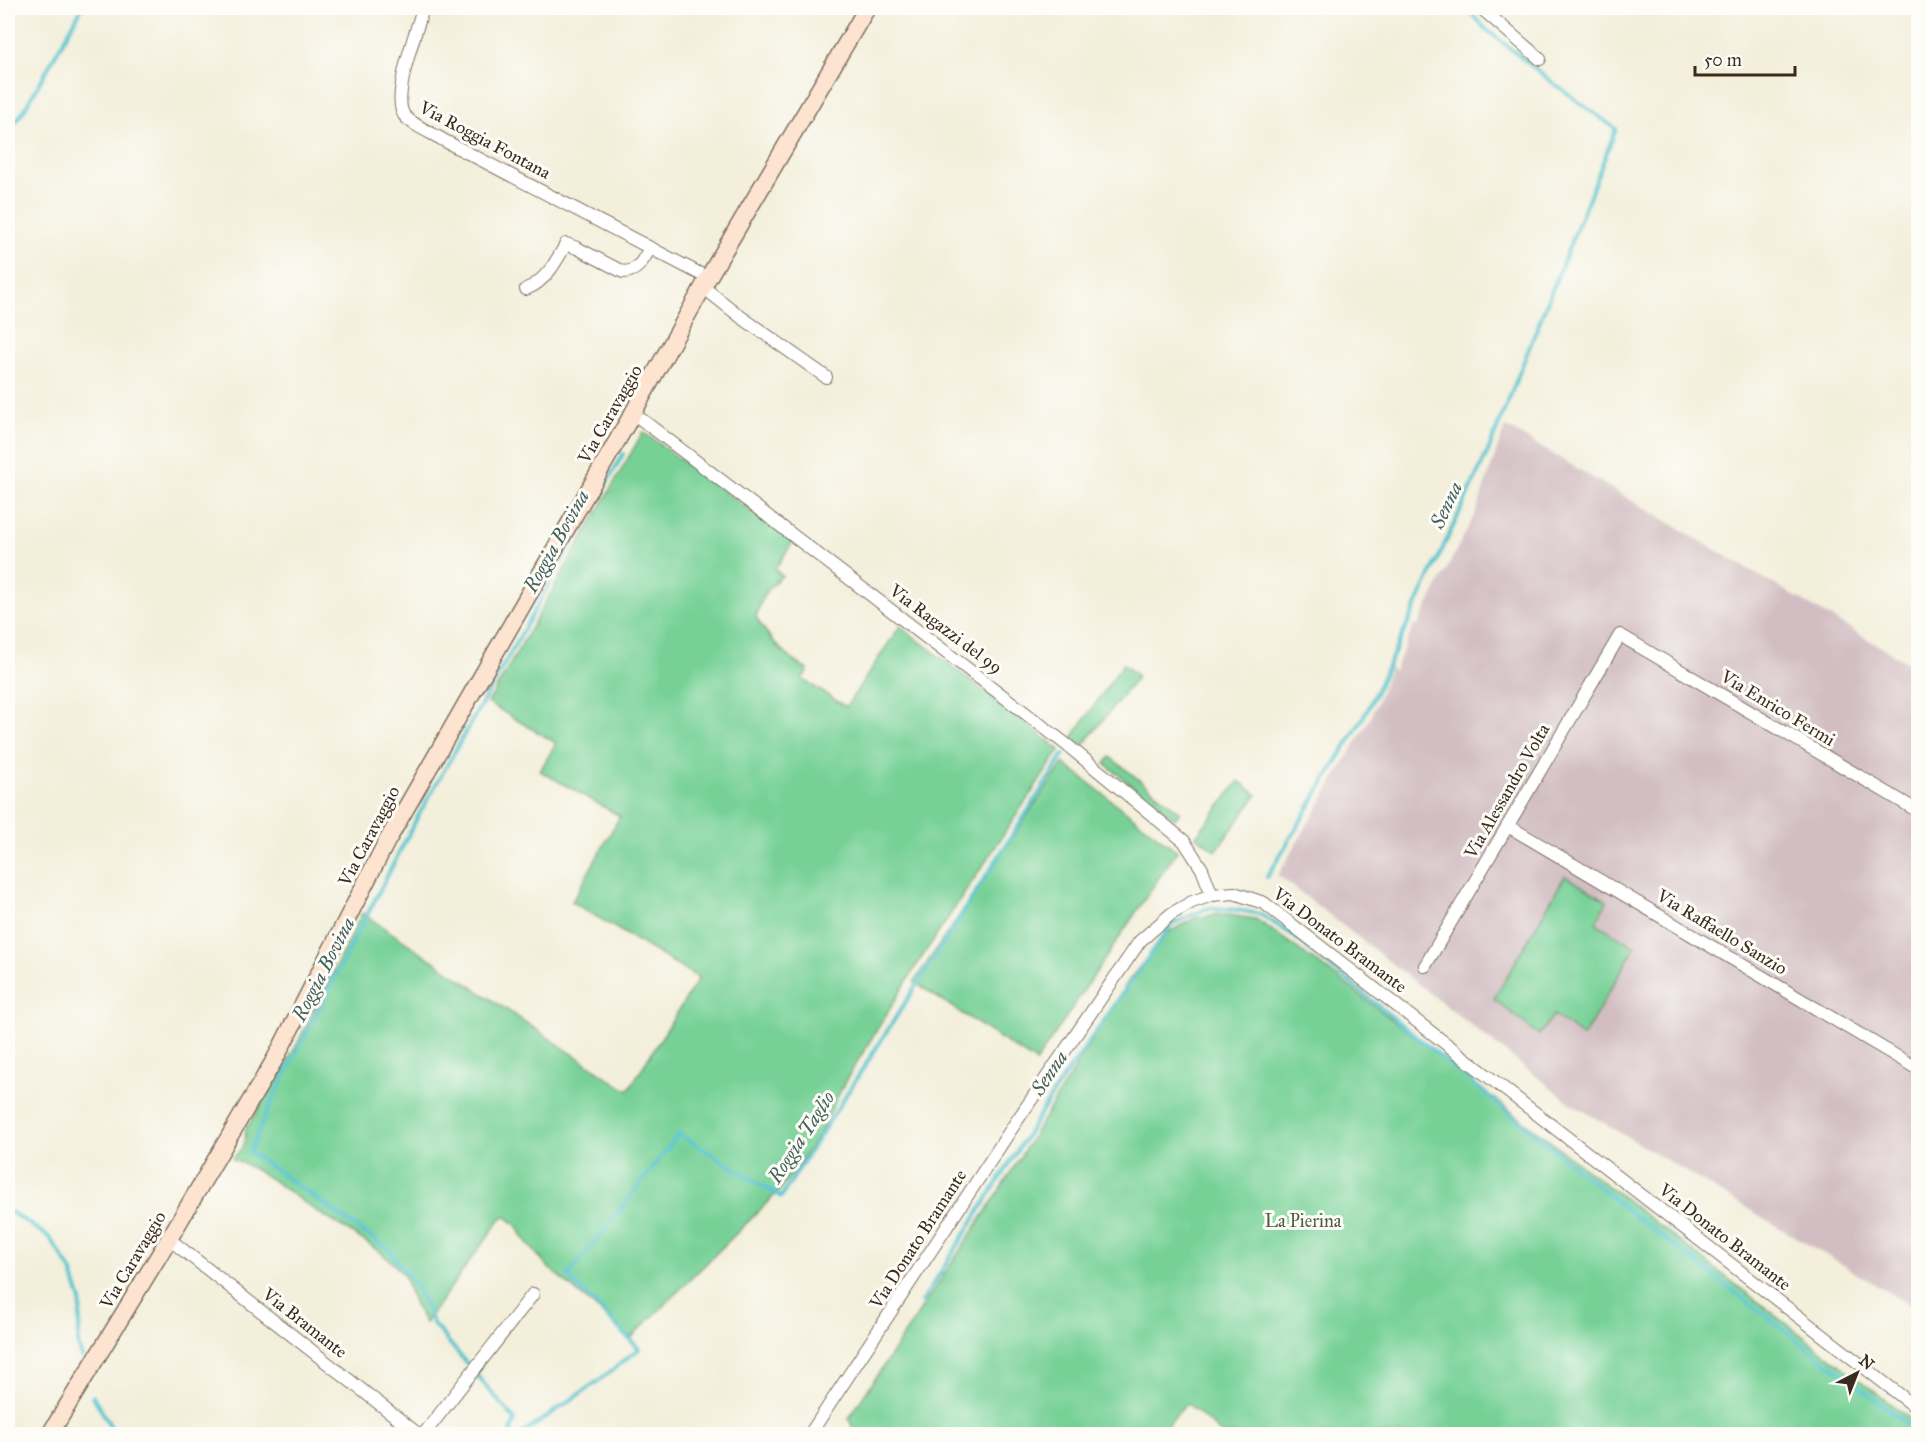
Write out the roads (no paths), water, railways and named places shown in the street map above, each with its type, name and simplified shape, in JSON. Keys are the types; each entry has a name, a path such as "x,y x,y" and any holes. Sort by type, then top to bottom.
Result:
{"street":[{"name":"Via Roggia Fontana","path":"423,8 400,89 400,107 405,118 650,248 706,283"},
{"name":"Via Caravaggio","path":"50,1434 275,1059 387,841 706,283 867,8"},
{"path":"1481,8 1540,59"},
{"path":"526,289 538,285 558,259 566,244 623,272 632,272 639,266 650,248"},
{"path":"706,283 741,316 826,377"},
{"name":"Via Ragazzi del 99","path":"633,413 1082,757 1184,841 1202,869 1212,895"},
{"name":"Via Enrico Fermi","path":"1620,635 1918,811"},
{"name":"Via Alessandro Volta","path":"1425,966 1620,635"},
{"name":"Via Raffaello Sanzio","path":"1508,826 1918,1069"},
{"name":"Via Donato Bramante","path":"810,1434 1016,1122 1140,941 1171,914 1192,902 1212,895 1234,893 1264,903 1918,1409"},
{"name":"Via Bramante","path":"169,1239 418,1434"},
{"path":"424,1434 533,1293"}],"waterway":[{"path":"8,132 23,112 82,8"},
{"name":"Senna","path":"1267,877 1368,709 1489,449 1616,129 1557,86 1487,30 1466,8"},
{"name":"Roggia Bovina","path":"510,1434 515,1420 434,1325 417,1287 389,1250 250,1152 272,1100 417,818 623,454"},
{"name":"Roggia Taglio","path":"522,1434 639,1349 568,1276 679,1134 781,1197 1064,754"},
{"path":"922,1302 1059,1084 1172,924 1208,908 1237,910 1260,914 1290,933 1621,1205 1918,1432"},
{"path":"8,1210 49,1237 71,1270 81,1301 78,1345 82,1357"},
{"path":"93,1396 115,1434"}],"park label":[{"name":"La Pierina","path":"1303,1221"}]}
